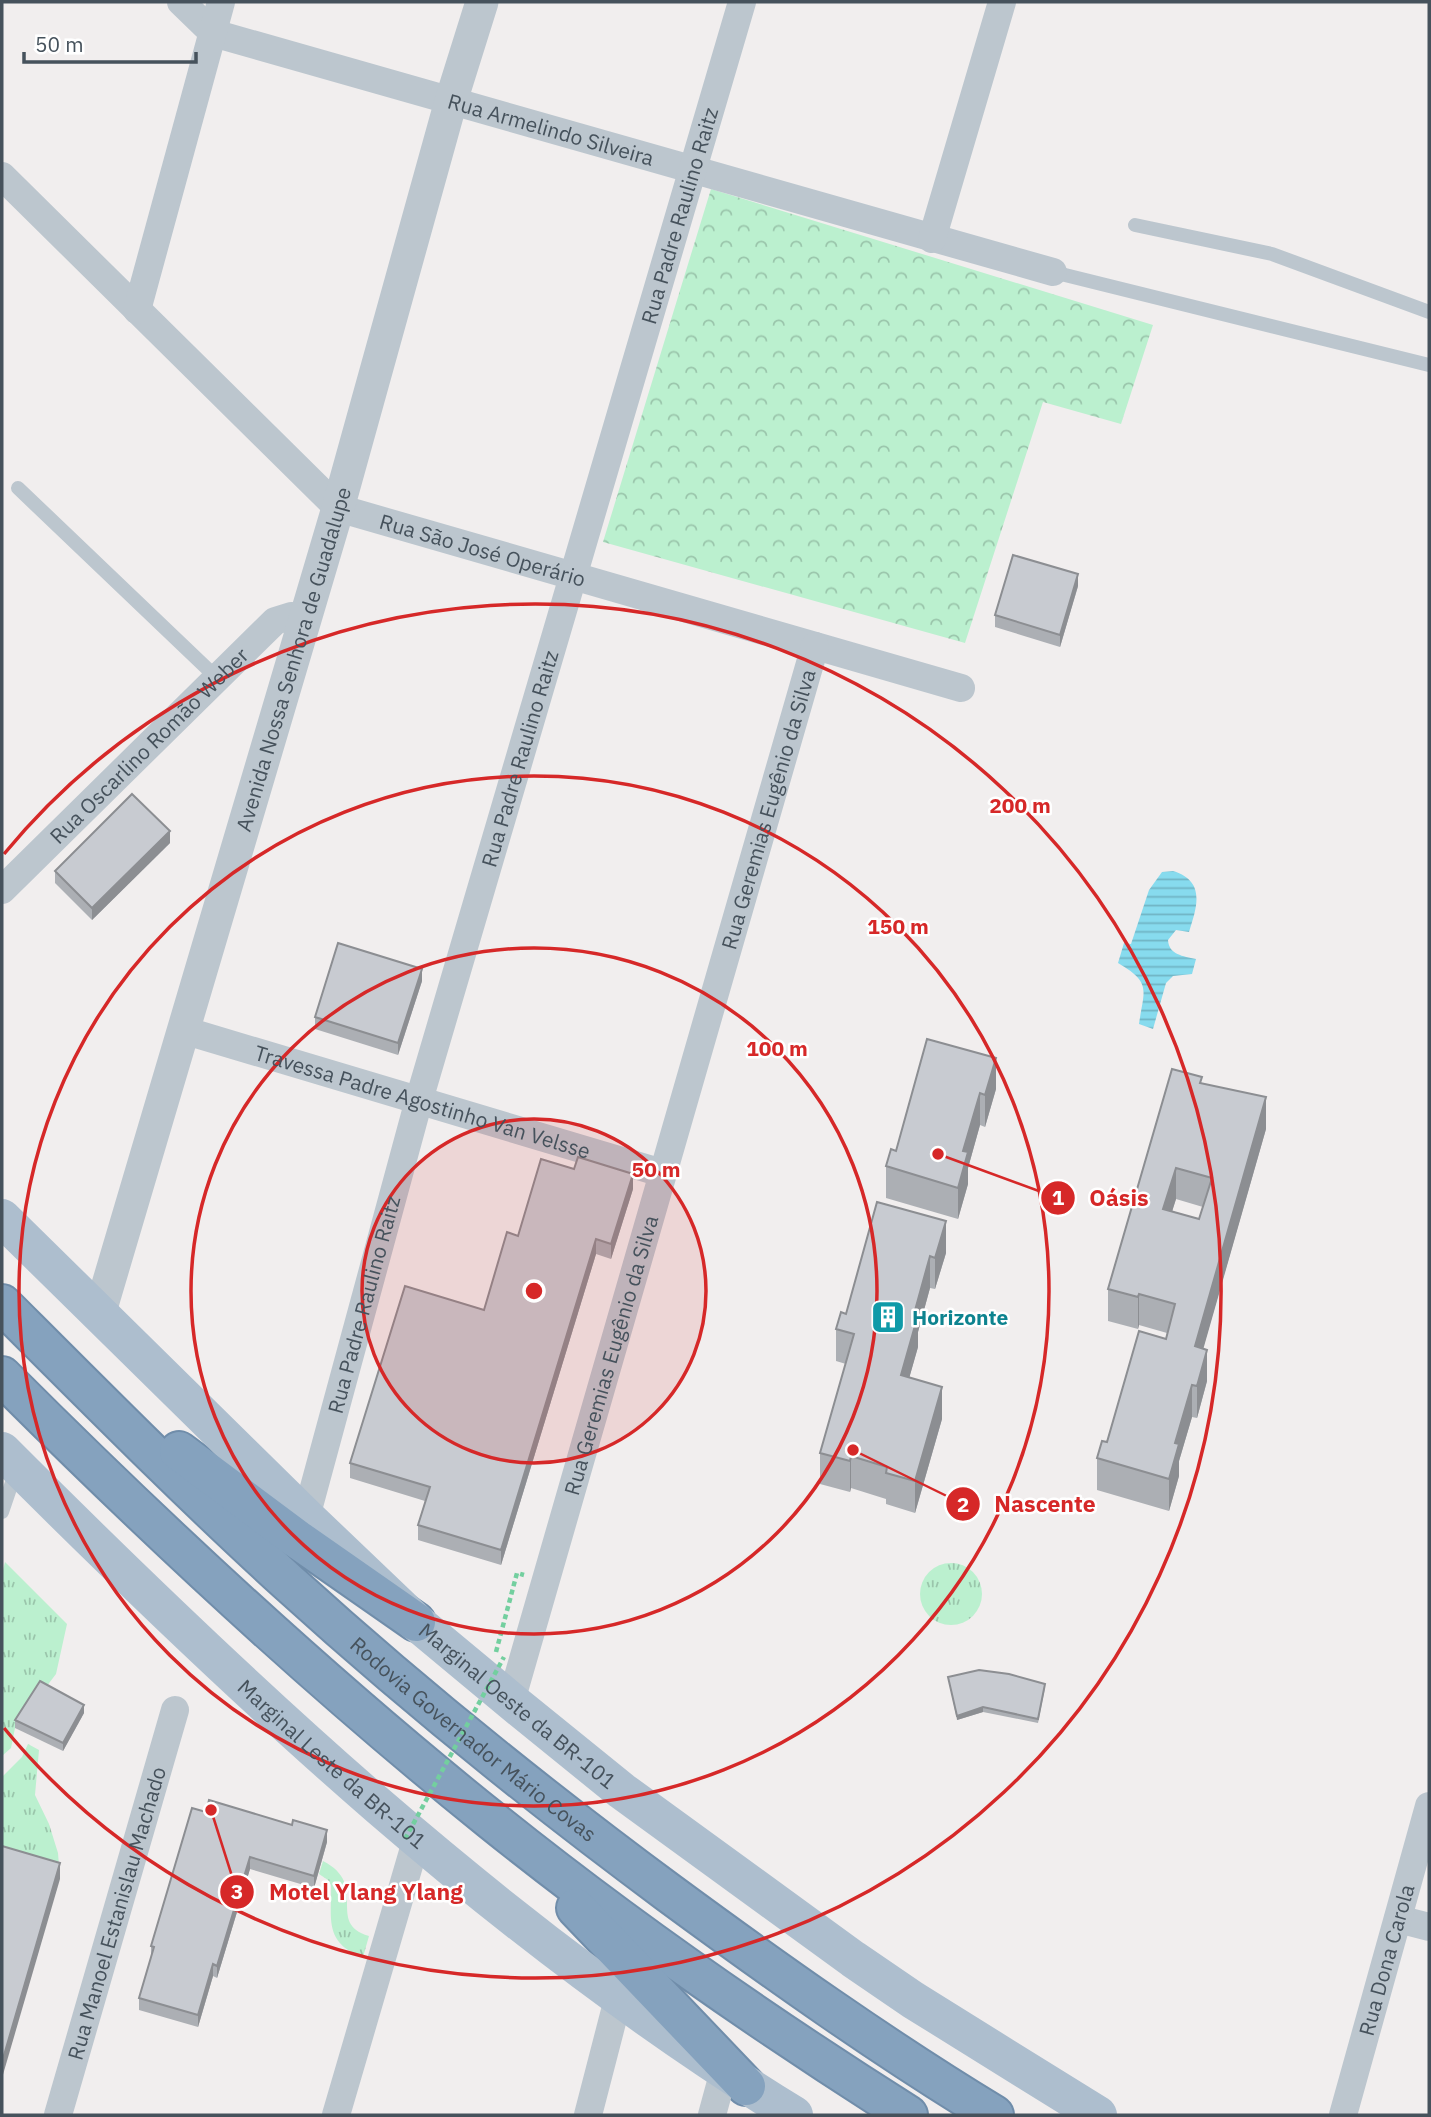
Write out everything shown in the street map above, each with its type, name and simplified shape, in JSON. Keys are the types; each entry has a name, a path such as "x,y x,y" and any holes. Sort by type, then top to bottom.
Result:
{"highway":[{"name":"Rodovia Governador Mário Covas","path":"2,1304 288,1583 364,1650 533,1790 826,2008 994,2115"},
{"path":"2,1376 157,1528 253,1617 492,1821 674,1958 803,2048 908,2115"},
{"path":"74,1376 416,1622"},
{"path":"492,1821 735,2078"}],"main road":[{"name":"Marginal Oeste da BR-101","path":"2,1218 416,1622 511,1701 622,1791 853,1959 913,2000 1098,2115"},
{"name":"Marginal Leste da BR-101","path":"10,1459 228,1672 411,1838 618,1999 794,2115"}],"street":[{"name":"Rua Armelindo Silveira","path":"181,2 213,33 1053,272"},
{"path":"137,310 221,2"},
{"name":"Avenida Nossa Senhora de Guadalupe","path":"99,1315 338,508 451,101 482,2"},
{"name":"Rua Padre Raulino Raitz","path":"306,1517 419,1100 742,2"},
{"path":"932,239 1002,2"},
{"name":"Rua São José Operário","path":"2,176 338,508 961,688"},
{"name":"Rua Oscarlino Romão Weber","path":"2,890 275,621 291,616 305,617"},
{"name":"Rua Geremias Eugênio da Silva","path":"511,1701 815,646"},
{"name":"Travessa Padre Agostinho Van Velsse","path":"183,1030 662,1173"},
{"name":"Rua Manoel Estanislau Machado","path":"58,2115 175,1710"},
{"name":"Rua Dona Carola","path":"1343,2115 1429,1806"},
{"path":"337,2115 411,1838"},
{"path":"1398,1919 1429,1927"},
{"path":"588,2115 618,1999"},
{"path":"712,2115 735,2078"}],"lane":[{"path":"1135,225 1272,254 1429,312"},
{"path":"1053,272 1429,365"},
{"path":"18,488 217,678"},
{"path":"2,1511 10,1459"}],"path":[{"path":"411,1838 504,1657"}],"green space":[{"path":"711,189 1153,325 1121,424 1043,402 965,643 603,542"},
{"path":"5,1562 67,1624 56,1674 15,1728 11,1748 2,1756 2,1574"},
{"path":"951,1563 973,1572 982,1594 973,1616 951,1625 929,1616 920,1594 929,1572"},
{"path":"28,1744 39,1750 35,1795 49,1824 58,1853 60,1878 2,1861 2,1777 22,1757"},
{"path":"323,1861 337,1871 344,1881 350,1922 356,1930 369,1936 363,1957 341,1944 332,1928 331,1885 319,1874"}],"water":[{"path":"1173,871 1191,881 1195,888 1196,904 1189,932 1176,930 1168,940 1169,945 1178,954 1196,959 1192,974 1173,976 1166,983 1153,1029 1139,1024 1144,995 1141,982 1118,963 1124,943 1131,944 1149,890 1162,872"}],"building":[{"path":"1013,555 1078,574 1060,635 995,615"},
{"path":"132,794 170,831 92,908 55,871"},
{"path":"338,943 422,969 398,1043 315,1017"},
{"path":"927,1039 996,1058 985,1095 980,1093 963,1151 968,1152 958,1188 886,1166 891,1149 896,1151"},
{"path":"1172,1069 1202,1077 1200,1083 1266,1097 1195,1346 1207,1350 1197,1386 1192,1385 1175,1443 1179,1444 1169,1479 1097,1458 1102,1441 1107,1442 1139,1331 1166,1339 1175,1304 1108,1289","holes":["1176,1168 1212,1178 1199,1219 1163,1209"]},
{"path":"578,1157 633,1174 611,1244 596,1239 501,1550 418,1525 430,1487 350,1463 405,1286 484,1310 507,1232 518,1236 541,1159 574,1169"},
{"path":"877,1202 946,1221 935,1258 930,1256 914,1314 918,1315 901,1375 942,1387 915,1481 886,1473 887,1467 851,1456 850,1461 820,1453 854,1334 836,1329 841,1312 846,1314"},
{"path":"979,1670 1009,1674 1045,1684 1038,1719 983,1707 957,1716 948,1677"},
{"path":"40,1681 84,1705 63,1743 15,1720"},
{"path":"209,1800 292,1825 293,1820 327,1830 314,1876 250,1857 217,1966 213,1964 198,2015 139,1998 154,1947 151,1946 192,1808 206,1812"},
{"path":"2,1846 60,1863 2,2062"}],"place":[{"name":"Oásis","path":"938,1154"},
{"name":"Horizonte","path":"888,1317"},
{"name":"Nascente","path":"853,1450"},
{"name":"Motel Ylang Ylang","path":"211,1810"}]}
